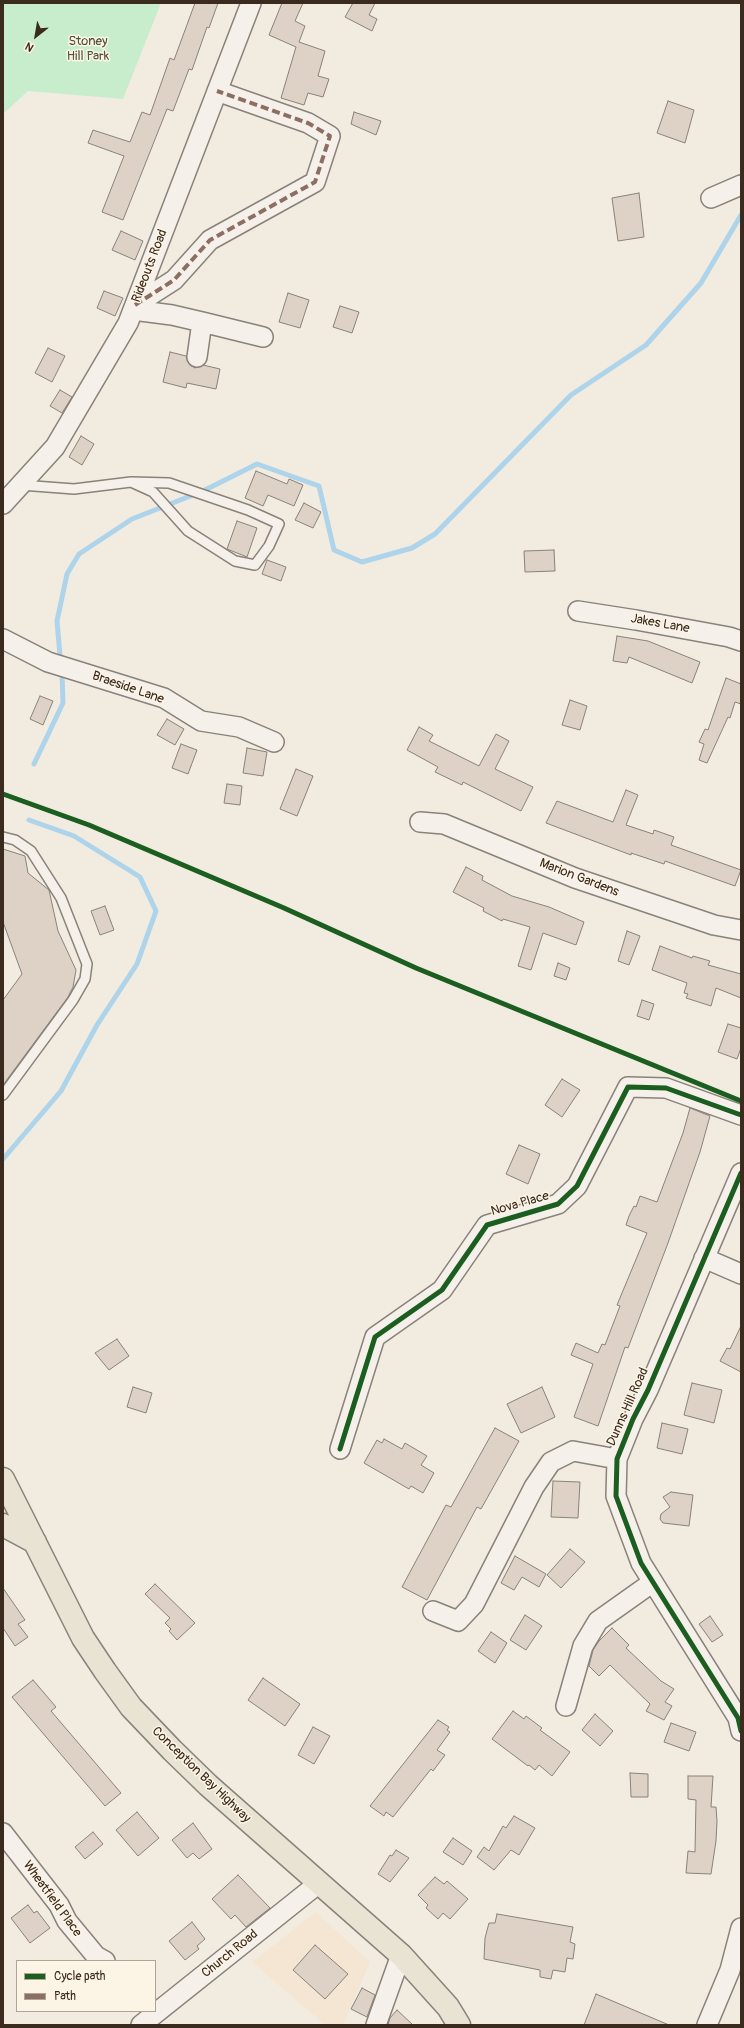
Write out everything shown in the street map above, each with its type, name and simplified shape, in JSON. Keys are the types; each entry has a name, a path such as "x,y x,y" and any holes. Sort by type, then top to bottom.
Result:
{"main road":[{"name":"Conception Bay Highway","path":"3,1479 83,1638 131,1707 208,1785 401,1955 448,2007 459,2025"},
{"path":"3,1525 35,1542"}],"street":[{"name":"Rideouts Road","path":"3,504 55,447 128,323 251,3"},
{"path":"134,307 174,280 210,240 314,182 330,136 308,123 217,91"},
{"path":"710,198 741,184"},
{"path":"134,307 263,337"},
{"path":"197,357 202,322"},
{"name":"Jakes Lane","path":"578,611 636,620 741,641"},
{"name":"Braeside Lane","path":"3,640 48,662 164,698 201,722 239,727 274,742"},
{"name":"Marion Gardens","path":"420,822 444,824 574,878 706,923 741,930"},
{"name":"Nova Place","path":"340,1449 375,1337 442,1290 487,1225 558,1204 577,1186 628,1087 666,1088 741,1115"},
{"name":"Dunns Hill Road","path":"741,1173 648,1390 633,1419 617,1459 616,1496 641,1563 738,1718 741,1731"},
{"path":"704,1258 741,1274"},
{"path":"432,1612 458,1621 474,1604 534,1487 551,1462 573,1452 617,1459"},
{"path":"566,1706 583,1646 598,1621 653,1582"},
{"name":"Wheatfield Place","path":"3,1833 59,1905 67,1921 96,1956 103,1960"},
{"name":"Church Road","path":"156,2011 319,1883"},
{"path":"706,2025 730,1970 741,1928"},
{"path":"376,2025 401,1955"}],"lane":[{"path":"21,484 74,489 131,482 169,483 248,510 279,524 269,546 256,565 235,561 188,531 153,492 131,482"},
{"path":"3,837 15,840 31,851 61,898 87,964 85,979 73,1000 3,1095"}],"shaded area":[{"path":"316,1912 370,1962 343,2025 325,2025 252,1962"}],"green space":[{"name":"Stoney Hill Park","path":"3,3 161,3 123,99 28,91 3,114"}],"building":[{"path":"195,3 218,3 209,28 207,27 192,70 189,69 173,111 167,109 123,220 102,212 124,156 88,143 93,130 130,142 142,112 150,115 170,58 174,60"},
{"path":"282,3 303,3 295,21 305,26 299,42 325,51 318,76 329,79 323,97 308,93 304,105 281,98 296,47 269,35"},
{"path":"353,3 375,3 369,15 377,19 372,31 345,17"},
{"path":"668,101 694,110 685,143 657,133"},
{"path":"354,112 381,121 376,135 351,124"},
{"path":"639,193 644,237 618,241 612,198"},
{"path":"121,231 143,241 135,260 112,250"},
{"path":"104,291 123,298 115,316 97,308"},
{"path":"288,293 309,300 300,328 279,322"},
{"path":"340,306 359,312 352,333 333,327"},
{"path":"48,348 65,356 52,382 35,373"},
{"path":"170,352 186,356 190,365 195,368 203,365 220,369 216,389 187,383 186,388 163,382"},
{"path":"60,390 72,397 62,413 50,406"},
{"path":"81,436 94,444 82,465 69,457"},
{"path":"256,471 287,484 289,479 303,485 294,506 268,495 263,506 245,498"},
{"path":"304,503 321,512 313,528 295,520"},
{"path":"237,521 257,528 247,557 227,549"},
{"path":"554,550 555,571 525,572 524,551"},
{"path":"267,560 286,567 281,581 262,574"},
{"path":"617,636 648,641 700,662 692,683 629,657 627,663 613,661"},
{"path":"726,678 741,684 741,704 735,702 730,718 728,717 707,763 699,760 704,744 699,742 705,729 708,730"},
{"path":"40,696 53,701 43,725 30,719"},
{"path":"570,700 587,706 580,730 562,725"},
{"path":"167,719 184,729 175,745 157,735"},
{"path":"419,727 433,735 429,741 479,766 496,734 509,741 495,769 533,787 521,811 463,782 462,785 435,772 438,767 407,750"},
{"path":"181,744 197,750 188,774 172,768"},
{"path":"247,748 267,752 263,776 243,773"},
{"path":"296,769 313,776 297,816 280,809"},
{"path":"227,784 242,786 240,805 224,803"},
{"path":"626,790 638,795 626,825 653,834 654,830 674,837 671,845 741,870 735,886 665,861 664,864 631,853 631,855 546,823 557,801 613,822"},
{"path":"3,849 25,856 28,873 49,890 58,931 76,970 73,987 68,997 3,1085 3,1000 22,974 3,922"},
{"path":"466,867 483,876 482,880 512,896 549,907 584,922 576,945 543,933 531,970 518,966 530,927 503,919 502,921 483,911 484,908 453,892"},
{"path":"105,906 114,930 100,935 91,911"},
{"path":"627,931 640,936 629,965 618,961"},
{"path":"660,946 692,958 693,956 710,961 708,965 741,974 741,998 716,988 711,1006 686,998 688,994 684,993 687,983 652,970"},
{"path":"558,963 570,968 566,980 554,976"},
{"path":"642,1000 654,1004 649,1020 637,1016"},
{"path":"728,1024 741,1028 741,1048 737,1059 718,1052"},
{"path":"562,1079 580,1090 562,1117 545,1105"},
{"path":"690,1108 710,1116 700,1152 668,1243 628,1348 625,1347 598,1426 574,1417 593,1364 571,1355 576,1343 598,1353 602,1344 605,1345 620,1306 617,1305 647,1233 626,1225 629,1216 634,1206 636,1207 640,1196 657,1202 683,1133"},
{"path":"519,1145 540,1154 528,1184 506,1174"},
{"path":"741,1326 741,1372 720,1361 727,1348 730,1349"},
{"path":"117,1339 129,1356 109,1370 95,1353"},
{"path":"692,1383 722,1390 714,1423 684,1415"},
{"path":"133,1387 152,1393 146,1413 127,1407"},
{"path":"542,1387 555,1417 521,1433 507,1404"},
{"path":"662,1423 688,1429 682,1454 657,1448"},
{"path":"495,1428 519,1441 481,1509 477,1507 427,1600 402,1587 446,1505 451,1507"},
{"path":"384,1439 402,1449 405,1443 427,1456 421,1465 434,1473 423,1493 411,1486 409,1489 364,1463 377,1440 382,1443"},
{"path":"553,1481 580,1482 578,1518 551,1517"},
{"path":"671,1492 693,1495 689,1526 663,1523 660,1519 661,1514 670,1507 663,1497"},
{"path":"570,1549 585,1562 561,1588 547,1575"},
{"path":"515,1556 546,1574 539,1587 522,1577 514,1590 501,1583"},
{"path":"155,1584 195,1623 177,1640 169,1631 171,1629 165,1623 170,1618 145,1594"},
{"path":"3,1588 25,1620 18,1624 28,1637 15,1646 3,1628"},
{"path":"525,1615 542,1626 526,1650 510,1640"},
{"path":"710,1616 723,1635 712,1642 699,1624"},
{"path":"612,1628 629,1645 626,1648 661,1681 674,1689 665,1702 672,1706 664,1720 646,1711 650,1704 610,1665 599,1676 589,1666 593,1650 599,1641"},
{"path":"491,1632 507,1643 495,1663 478,1651"},
{"path":"263,1678 300,1704 285,1726 248,1700"},
{"path":"33,1680 56,1707 51,1711 121,1793 105,1806 12,1697"},
{"path":"513,1711 524,1719 526,1716 542,1728 540,1730 570,1752 552,1776 539,1765 535,1770 529,1765 528,1766 492,1739"},
{"path":"595,1714 613,1731 600,1746 582,1730"},
{"path":"438,1720 449,1727 447,1730 450,1732 437,1750 445,1755 433,1771 431,1769 393,1817 386,1812 384,1816 370,1806"},
{"path":"671,1723 696,1732 689,1751 664,1742"},
{"path":"313,1727 330,1736 314,1764 298,1755"},
{"path":"630,1773 648,1774 648,1797 631,1797"},
{"path":"688,1776 713,1776 711,1807 716,1807 717,1821 716,1841 711,1874 686,1873 688,1851 695,1852 696,1800 688,1799"},
{"path":"137,1812 159,1838 138,1856 116,1830"},
{"path":"514,1816 535,1828 519,1855 511,1850 494,1870 477,1857 484,1847 489,1851 503,1826 506,1828"},
{"path":"193,1823 212,1849 199,1859 193,1853 187,1858 172,1840"},
{"path":"93,1832 103,1844 85,1859 75,1847"},
{"path":"453,1838 472,1851 463,1865 443,1852"},
{"path":"396,1850 409,1858 390,1882 378,1874 390,1855 392,1856"},
{"path":"238,1875 270,1908 246,1927 235,1915 231,1919 212,1899"},
{"path":"435,1877 444,1884 447,1881 468,1899 450,1919 443,1913 438,1919 426,1908 428,1905 418,1895"},
{"path":"28,1905 34,1913 37,1911 50,1928 30,1943 11,1918"},
{"path":"497,1914 573,1927 570,1942 575,1944 573,1959 567,1958 565,1972 553,1970 551,1979 540,1977 540,1970 484,1959 485,1938 489,1923 495,1923"},
{"path":"192,1922 205,1939 197,1946 199,1949 185,1960 169,1941"},
{"path":"315,1945 348,1974 325,1999 293,1970"},
{"path":"362,1988 375,1995 367,2017 351,2009"},
{"path":"596,1994 669,2025 584,2025"},
{"path":"397,2010 413,2025 388,2025 390,2018"}],"waterway":[{"path":"60,656 57,621 67,574 79,554 132,519 203,491 257,464 319,486 334,550 362,562 412,548 435,534 571,395 646,345 701,283 741,215"},
{"path":"34,764 63,703 62,674"},
{"path":"3,1159 61,1091 97,1025 137,964 156,911 140,877 74,836 29,820"}],"marked path":[{"path":"135,305 174,280 210,240 315,182 330,136 308,123 217,91"}],"cycle path":[{"path":"3,794 89,825 284,908 416,968 741,1101"},
{"path":"340,1449 375,1337 442,1290 487,1225 558,1204 577,1186 628,1087 666,1088 741,1115"},
{"path":"741,1173 648,1390 633,1419 617,1459 616,1496 641,1563 738,1718 741,1731"}]}
